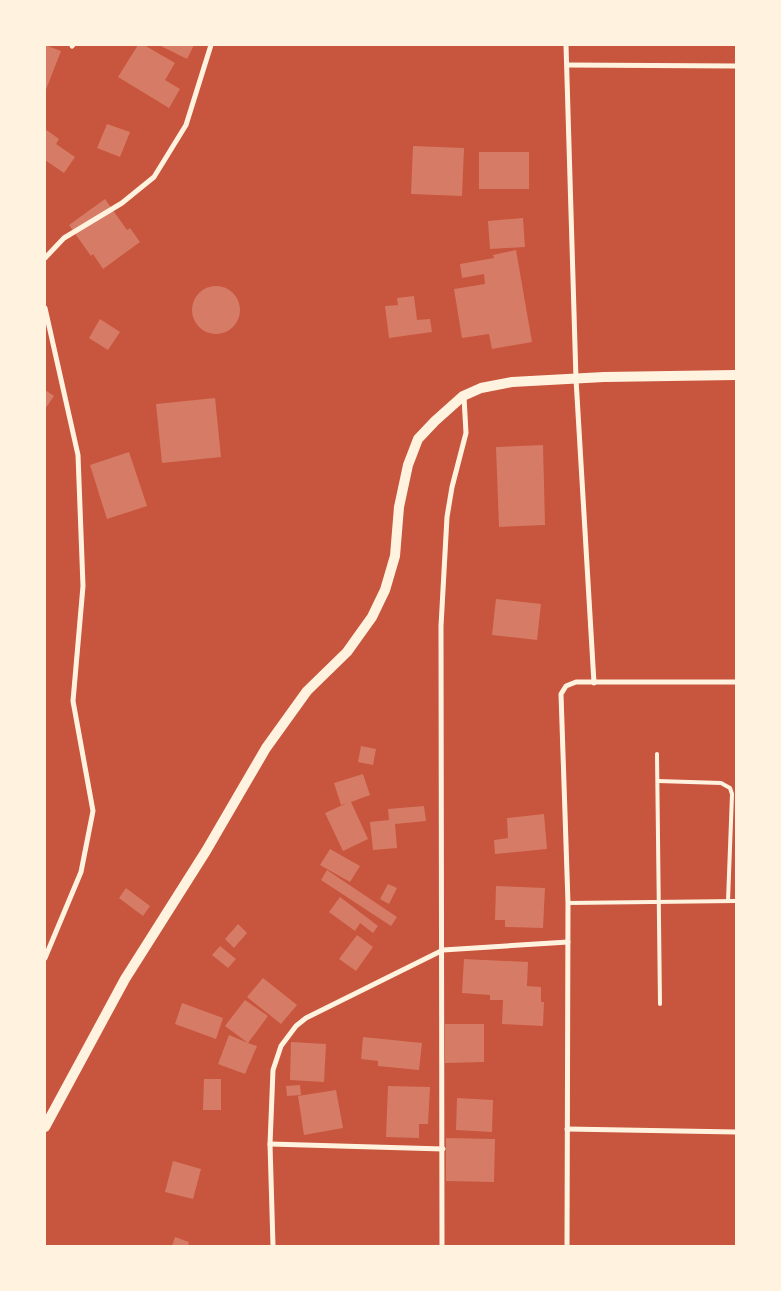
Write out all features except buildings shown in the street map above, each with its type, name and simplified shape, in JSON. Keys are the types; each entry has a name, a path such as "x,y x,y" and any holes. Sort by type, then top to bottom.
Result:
{"main road":[{"path":"45,1127 125,979 206,851 266,748 308,691 347,652 372,617 385,590 395,556 399,507 408,465 418,439 435,421 464,396 481,388 512,382 736,374"}],"street":[{"path":"45,258 64,238 122,203 154,178 186,125 211,45"},
{"path":"566,45 576,379 594,682"},
{"path":"567,65 736,66"},
{"path":"45,308 78,455 83,586 73,701 93,811 81,872 45,958"},
{"path":"442,1246 441,626 447,517 452,488 466,433 464,396"},
{"path":"567,1246 568,903 560,700 563,690 571,683 736,682"},
{"path":"273,1246 270,1144 275,1064 281,1046 296,1026 306,1018 443,950 568,942"},
{"path":"567,1129 736,1132"},
{"path":"270,1144 443,1149"}],"lane":[{"path":"657,754 660,1004"},
{"path":"658,781 721,782 730,788 732,794 728,901"},
{"path":"568,903 736,901"}]}
